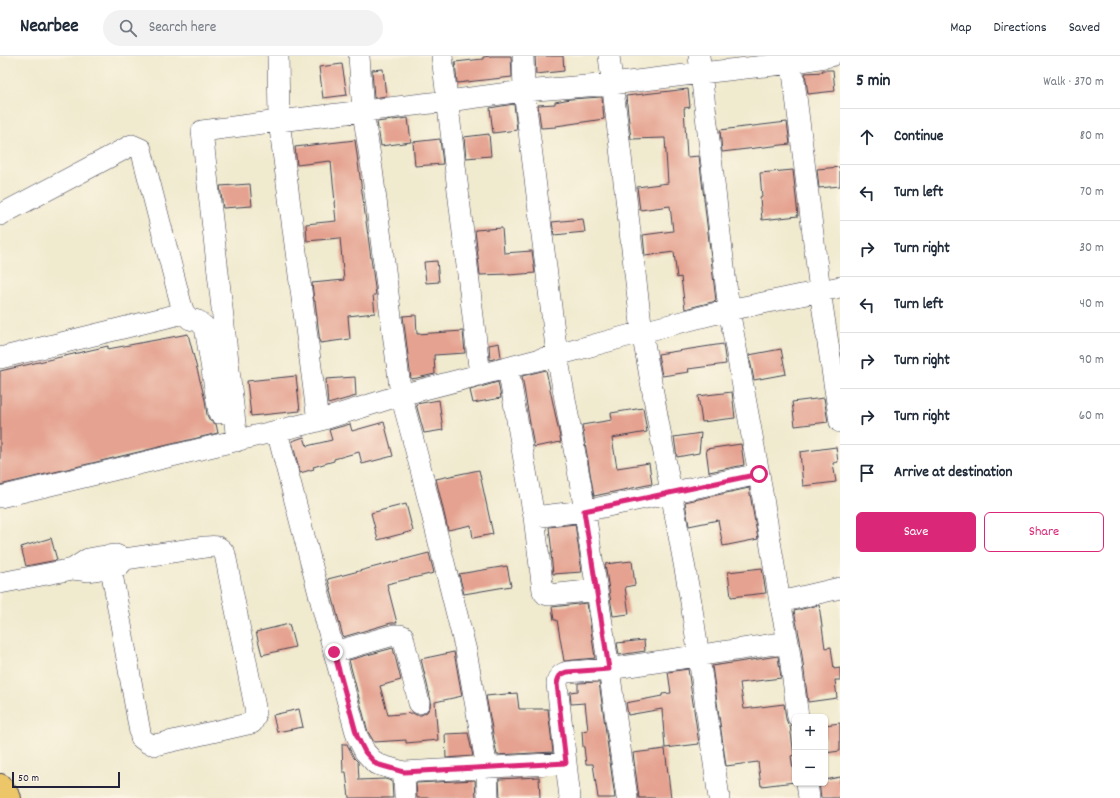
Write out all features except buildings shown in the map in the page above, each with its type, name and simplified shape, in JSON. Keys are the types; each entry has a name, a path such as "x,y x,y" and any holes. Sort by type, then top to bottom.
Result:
{"main road":[{"path":"0,785 10,798"}],"street":[{"path":"278,56 279,121 318,421"},
{"path":"359,56 363,112 372,169 401,395 466,650 487,768 488,798"},
{"path":"442,56 480,375"},
{"path":"523,56 524,90 557,355 597,590 627,798"},
{"path":"609,56 642,332 672,492 700,656 719,798"},
{"path":"237,441 202,131 448,102 524,90 612,84 700,64 791,60 831,56"},
{"path":"791,60 830,289 840,422"},
{"path":"700,64 730,310 788,642 798,714"},
{"path":"0,215 132,145 141,149 184,313 190,319 198,321 205,326 219,413"},
{"path":"0,497 318,421 401,395 642,332 730,310 830,289"},
{"path":"0,358 184,313"},
{"path":"508,368 534,517 543,591 545,594 549,595 597,590"},
{"path":"277,431 357,736 365,752 376,764 404,772 566,763"},
{"path":"534,517 584,511 759,474"},
{"path":"0,583 73,568 89,571 118,563 205,547 214,546 221,548 225,554 255,707 255,717 252,723 154,745 141,738 118,563"},
{"path":"780,602 840,588"},
{"path":"334,652 394,635 403,636 419,702"},
{"path":"570,798 557,684 558,678 561,674 567,672 609,669 788,642"},
{"path":"404,772 405,798"},
{"path":"807,786 809,798"}],"route":[{"path":"334,652 357,736 365,752 376,764 404,772 566,763 557,684 558,678 561,674 567,672 609,669 584,511 759,474"}]}
